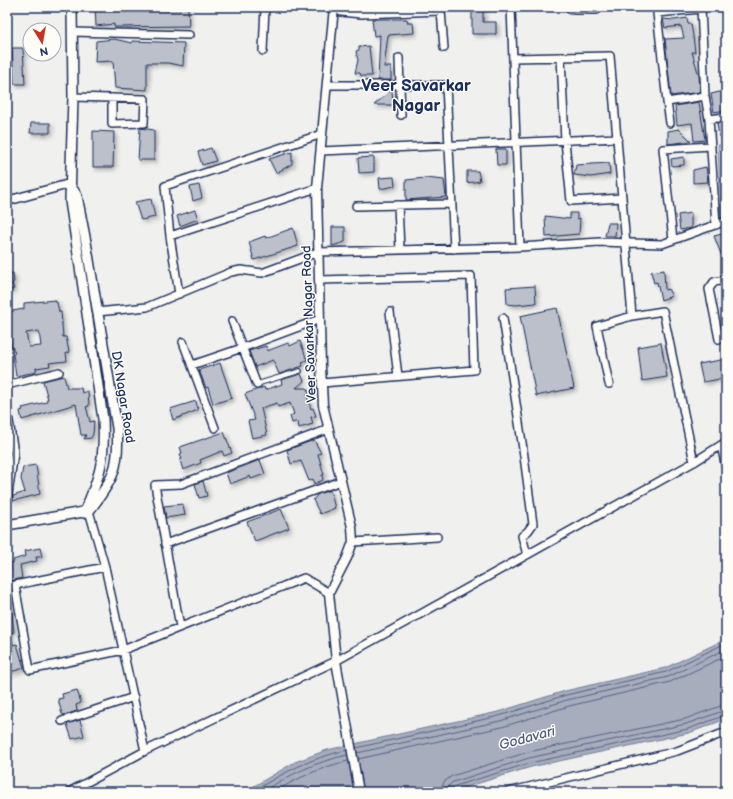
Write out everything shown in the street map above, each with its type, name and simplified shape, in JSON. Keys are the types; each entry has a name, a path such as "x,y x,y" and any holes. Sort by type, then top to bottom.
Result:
{"main road":[{"path":"69,184 73,97 72,7"},
{"name":"DK Nagar Road","path":"69,184 77,196 80,207 117,428 119,451 112,478 86,512"},
{"name":"DK Nagar Road","path":"69,184 70,201 103,419 104,439 102,466 86,512"},
{"path":"7,526 86,512"}],"street":[{"path":"263,51 265,7"},
{"path":"335,7 341,12 361,14 441,9 444,48"},
{"name":"Veer Savarkar Nagar Road","path":"330,592 347,558 353,542 352,527 323,405 322,383 317,188 326,85 335,7"},
{"path":"511,7 520,247"},
{"path":"571,7 571,10 597,10"},
{"path":"670,123 657,13 701,8 705,96 709,119 716,225"},
{"path":"72,32 189,35"},
{"path":"513,58 610,56 632,316"},
{"path":"561,57 571,200 622,198"},
{"path":"399,58 401,115"},
{"path":"326,85 446,85 454,249"},
{"path":"667,102 705,96"},
{"path":"73,97 145,98 144,123 112,124 112,98"},
{"path":"709,119 726,117"},
{"path":"178,294 165,186 322,134"},
{"path":"320,151 618,138"},
{"path":"673,240 664,149 710,146"},
{"path":"7,201 69,184"},
{"path":"170,236 317,188"},
{"path":"356,206 452,204"},
{"path":"398,205 400,250"},
{"path":"97,312 147,307 231,272 241,270 262,273 318,252 520,247 600,242 662,244 726,221"},
{"path":"319,280 471,276 474,370 322,383"},
{"path":"719,339 709,289 714,282 726,280"},
{"path":"609,384 597,326 632,316 663,311 694,462"},
{"path":"390,312 398,376"},
{"path":"503,318 524,449 533,524 522,536 527,555"},
{"path":"192,365 320,319"},
{"path":"232,321 256,385"},
{"path":"183,342 215,428"},
{"path":"7,385 59,372"},
{"path":"7,408 14,453 7,501"},
{"path":"180,627 155,485 181,484 329,429"},
{"path":"69,792 145,751 336,661 694,462 723,443 726,468"},
{"path":"165,544 341,481"},
{"path":"86,512 105,567 145,751"},
{"path":"353,542 437,537"},
{"path":"105,567 14,585 30,670 123,650 304,578 330,592 336,661 359,792"},
{"path":"62,721 134,698"},
{"path":"508,792 677,751 726,732"}],"lane":[{"path":"256,385 300,371"}],"shaded area":[{"path":"718,145 726,145 726,217 721,218"}],"water":[{"name":"Godavari","path":"726,639 726,719 689,733 531,767 450,792 244,792 295,762 327,750 498,712 565,691 665,668"}],"building":[{"path":"95,7 188,7 189,26 114,27 114,24 96,26"},
{"path":"472,7 483,7 483,22 496,22 496,34 472,34"},
{"path":"687,18 688,24 691,24 695,52 692,52 699,76 700,92 671,96 665,39 684,38 681,26 665,28 663,19 674,20"},
{"path":"372,19 407,19 408,23 413,23 414,33 388,35 384,67 391,67 391,80 378,80 380,35 374,36"},
{"path":"114,39 132,43 132,41 184,43 183,66 168,63 147,63 147,90 115,88 113,61 95,62 96,41"},
{"path":"369,46 372,76 361,76 360,73 355,73 358,60 356,51 359,50 359,47"},
{"path":"12,48 22,48 25,84 14,84"},
{"path":"392,90 393,105 374,105"},
{"path":"724,91 726,110 714,112 711,94"},
{"path":"699,102 705,140 694,141 692,123 677,125 675,106"},
{"path":"31,123 50,123 50,133 30,133"},
{"path":"717,123 726,123 726,135 719,136"},
{"path":"140,128 154,130 154,160 138,160"},
{"path":"679,129 691,141 668,144 668,131"},
{"path":"93,131 114,132 113,167 93,167"},
{"path":"211,148 216,161 202,165 198,152"},
{"path":"496,149 506,149 506,165 497,165"},
{"path":"292,152 292,164 276,173 269,159"},
{"path":"374,157 374,172 359,173 358,158"},
{"path":"684,157 684,165 672,166 671,159"},
{"path":"609,163 610,174 591,177 574,175 576,165"},
{"path":"706,167 708,182 693,183 693,170"},
{"path":"467,171 478,171 480,181 467,183"},
{"path":"394,177 395,186 380,189 379,178"},
{"path":"426,178 444,180 446,197 406,200 406,180"},
{"path":"199,185 202,198 193,201 190,187"},
{"path":"151,199 155,217 141,220 135,202"},
{"path":"195,210 198,219 180,226 177,216"},
{"path":"570,213 577,213 577,219 580,218 579,234 546,237 545,216 570,219"},
{"path":"691,213 691,228 680,230 678,215"},
{"path":"608,223 616,223 615,236 605,236"},
{"path":"332,227 345,227 345,242 332,246"},
{"path":"293,228 298,246 254,260 249,242 265,236 266,238"},
{"path":"726,233 726,252 721,254 714,236"},
{"path":"664,270 665,290 668,289 672,296 661,300 657,282 654,283 651,272"},
{"path":"7,272 8,274 13,273 14,282 12,283 14,289 7,291"},
{"path":"535,286 536,303 516,305 507,304 506,288"},
{"path":"55,300 55,302 57,302 59,312 61,312 63,337 66,337 69,352 66,353 67,361 49,363 50,366 36,368 36,372 16,376 13,354 15,353 11,345 7,312 24,309 24,303","holes":["39,331 41,346 29,347 26,333"]},
{"path":"557,308 574,388 536,396 520,316"},
{"path":"300,341 307,360 302,362 303,366 279,374 273,360 255,367 249,351 266,346 267,351 288,343 290,346"},
{"path":"661,343 667,377 642,381 638,347"},
{"path":"726,359 726,378 703,382 699,364"},
{"path":"220,363 232,398 213,404 208,387 206,388 199,370"},
{"path":"301,374 304,381 296,388 307,388 309,394 307,395 311,409 313,408 316,416 311,417 313,424 299,428 298,421 292,423 290,416 294,414 290,403 278,407 277,403 261,408 267,435 252,438 248,421 255,420 245,394 264,387 265,390 282,384 281,380"},
{"path":"64,376 67,388 81,388 82,393 88,391 89,406 86,407 90,422 94,421 93,434 91,438 84,439 86,435 81,435 76,404 22,420 20,411 23,410 22,408 47,402 46,400 48,399 43,381"},
{"path":"196,401 198,410 173,420 170,409"},
{"path":"224,432 232,453 224,456 222,451 200,460 201,463 183,470 180,460 182,459 180,454 182,453 180,447"},
{"path":"314,440 321,453 318,454 324,475 322,475 323,480 314,484 313,479 309,481 301,461 291,464 287,450"},
{"path":"260,460 265,474 251,479 250,476 230,484 226,473"},
{"path":"36,465 40,494 13,501 13,496 25,492 21,479 23,467"},
{"path":"203,481 207,496 199,498 195,484"},
{"path":"330,490 335,508 320,514 313,500 318,494"},
{"path":"183,504 185,515 166,518 164,506"},
{"path":"281,509 289,528 255,541 247,522"},
{"path":"40,548 42,557 36,557 37,561 20,565 22,578 7,582 7,570 11,570 10,563 14,562 13,560 26,556 25,551"},
{"path":"7,604 11,604 14,632 10,633 13,645 17,644 24,668 7,673 7,655 10,654 7,645"},
{"path":"77,690 81,703 76,705 77,711 65,715 62,714 58,699 63,698 62,694"},
{"path":"80,720 84,736 72,739 67,724"}],"district":[{"name":"Veer Savarkar Nagar","path":"416,96"}]}
